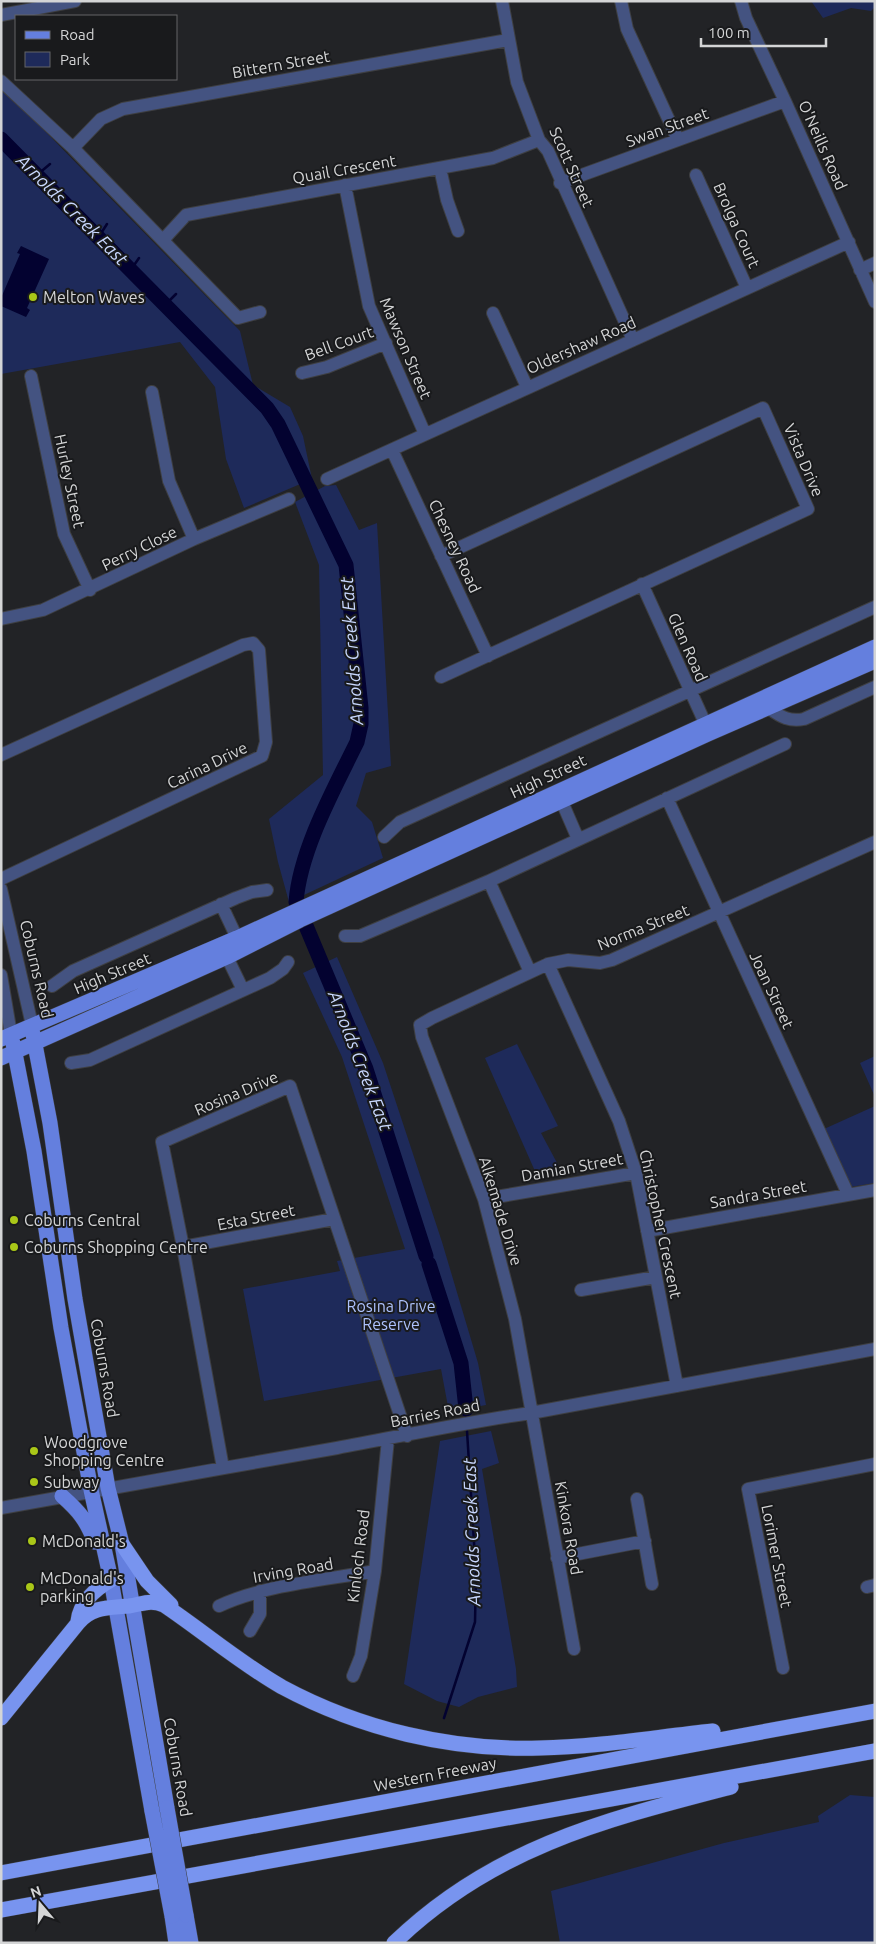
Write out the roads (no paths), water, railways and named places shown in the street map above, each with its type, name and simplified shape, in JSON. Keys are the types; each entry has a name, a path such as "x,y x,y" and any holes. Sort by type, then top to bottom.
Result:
{"highway":[{"path":"122,1544 147,1581 185,1619"},
{"path":"78,1623 79,1611 87,1600 111,1580"},
{"path":"1,1718 78,1623 92,1611 132,1606 146,1601 158,1602 185,1619 236,1659 290,1690 354,1718 405,1734 499,1748 540,1748 610,1744 730,1729 784,1727"},
{"name":"Western Freeway","path":"1,1873 875,1711"},
{"path":"1,1910 875,1751"},
{"path":"394,1943 435,1907 476,1879 562,1836 622,1816 847,1756"}],"main road":[{"name":"High Street","path":"8,1055 303,913 707,729 875,647"},
{"name":"High Street","path":"707,729 770,709 875,661"},
{"name":"High Street","path":"6,1036 224,951"},
{"name":"Coburns Road","path":"32,1025 50,1123 80,1323 108,1488 122,1544 168,1808 179,1916 176,1943"},
{"name":"Coburns Road","path":"6,1036 8,1055 34,1151 61,1324 91,1490 111,1580 152,1811 179,1916 191,1943"},
{"path":"61,1324 80,1323"},
{"path":"62,1496 82,1514 87,1521 96,1546 106,1557"}],"street":[{"path":"1,15 75,1"},
{"name":"Scott Street","path":"502,1 517,82 539,140 548,151 560,183 633,340"},
{"path":"621,1 628,29 678,140"},
{"name":"O'Neills Road","path":"741,1 746,18 875,302"},
{"name":"Bittern Street","path":"73,148 101,119 123,109 508,40"},
{"path":"1,81 73,148 238,318 260,312"},
{"name":"Swan Street","path":"560,183 785,101"},
{"name":"Quail Crescent","path":"163,240 186,215 493,158 539,140"},
{"path":"440,168 447,200 458,231"},
{"name":"Brolga Court","path":"696,175 747,288"},
{"name":"Mawson Street","path":"345,185 369,306 425,434"},
{"name":"Oldershaw Road","path":"327,479 848,242"},
{"path":"860,270 875,263"},
{"path":"493,313 527,387"},
{"name":"Bell Court","path":"302,373 327,367 386,343"},
{"name":"Hurley Street","path":"31,376 64,534 90,590"},
{"path":"152,392 169,481 194,539"},
{"name":"Vista Drive","path":"440,677 808,508 763,408 441,556"},
{"name":"Chesney Road","path":"392,450 488,656"},
{"name":"Perry Close","path":"1,619 43,610 90,590 194,539 289,499"},
{"name":"Glen Road","path":"642,584 707,729"},
{"name":"High Street","path":"384,837 400,822 875,607"},
{"name":"Carina Drive","path":"1,755 243,645 253,643 259,650 266,742 262,756 1,879"},
{"path":"770,709 783,718 796,721 875,687"},
{"path":"345,936 360,936 489,881 785,744"},
{"name":"High Street","path":"558,797 578,839"},
{"name":"Joan Street","path":"667,798 848,1194"},
{"name":"Norma Street","path":"420,1025 548,964 568,960 600,964 612,960 875,842"},
{"path":"489,881 530,972"},
{"name":"Coburns Road","path":"1,889 32,1025"},
{"name":"High Street","path":"52,986 74,971 222,904 252,892 267,890"},
{"path":"222,904 239,944"},
{"path":"224,951 243,990"},
{"path":"71,1063 90,1060 243,990 278,973 288,962"},
{"name":"Christopher Crescent","path":"548,964 619,1121 636,1173 676,1386"},
{"name":"Coburns Road","path":"1,975 6,1036"},
{"name":"Alkemade Drive","path":"420,1025 422,1037 484,1199 516,1319 531,1413"},
{"name":"Rosina Drive","path":"223,1468 162,1142 290,1086 407,1436"},
{"name":"Damian Street","path":"484,1199 636,1173"},
{"name":"Sandra Street","path":"647,1231 875,1190"},
{"name":"Esta Street","path":"183,1247 334,1219"},
{"path":"581,1290 656,1277"},
{"name":"Barries Road","path":"1,1508 91,1490 407,1436 488,1419 531,1413 875,1349"},
{"name":"Kinkora Road","path":"531,1413 574,1649"},
{"name":"Kinloch Road","path":"353,1676 361,1656 375,1571 388,1439"},
{"name":"Lorimer Street","path":"783,1668 748,1489 875,1464"},
{"path":"637,1499 652,1584"},
{"path":"557,1558 645,1541"},
{"name":"Irving Road","path":"219,1606 236,1598 260,1591 375,1571"},
{"path":"250,1631 260,1614 260,1591"}],"waterway":[{"name":"Arnolds Creek East","path":"1,139 267,408 278,424 346,565 361,708 361,724 357,742 319,820 311,841 299,882 296,902 366,1069 426,1256"},
{"path":"37,175 50,164"},
{"path":"98,238 107,224"},
{"name":"Arnolds Creek East","path":"78,226 89,228"},
{"path":"130,271 139,258"},
{"path":"165,305 176,294"},
{"name":"Arnolds Creek East","path":"429,1264 461,1363 466,1409"},
{"name":"Arnolds Creek East","path":"466,1409 466,1416"},
{"name":"Arnolds Creek East","path":"444,1718 475,1622 476,1574 467,1431"}],"place":[{"name":"Melton Waves","path":"33,297"},
{"name":"Coburns Central","path":"14,1220"},
{"name":"Coburns Shopping Centre","path":"14,1247"},
{"name":"Woodgrove Shopping Centre","path":"34,1451"},
{"name":"Subway","path":"34,1482"},
{"name":"McDonald's","path":"32,1541"},
{"name":"McDonald's parking","path":"30,1587"}],"park label":[{"name":"Rosina Drive Reserve","path":"391,1315"}]}
